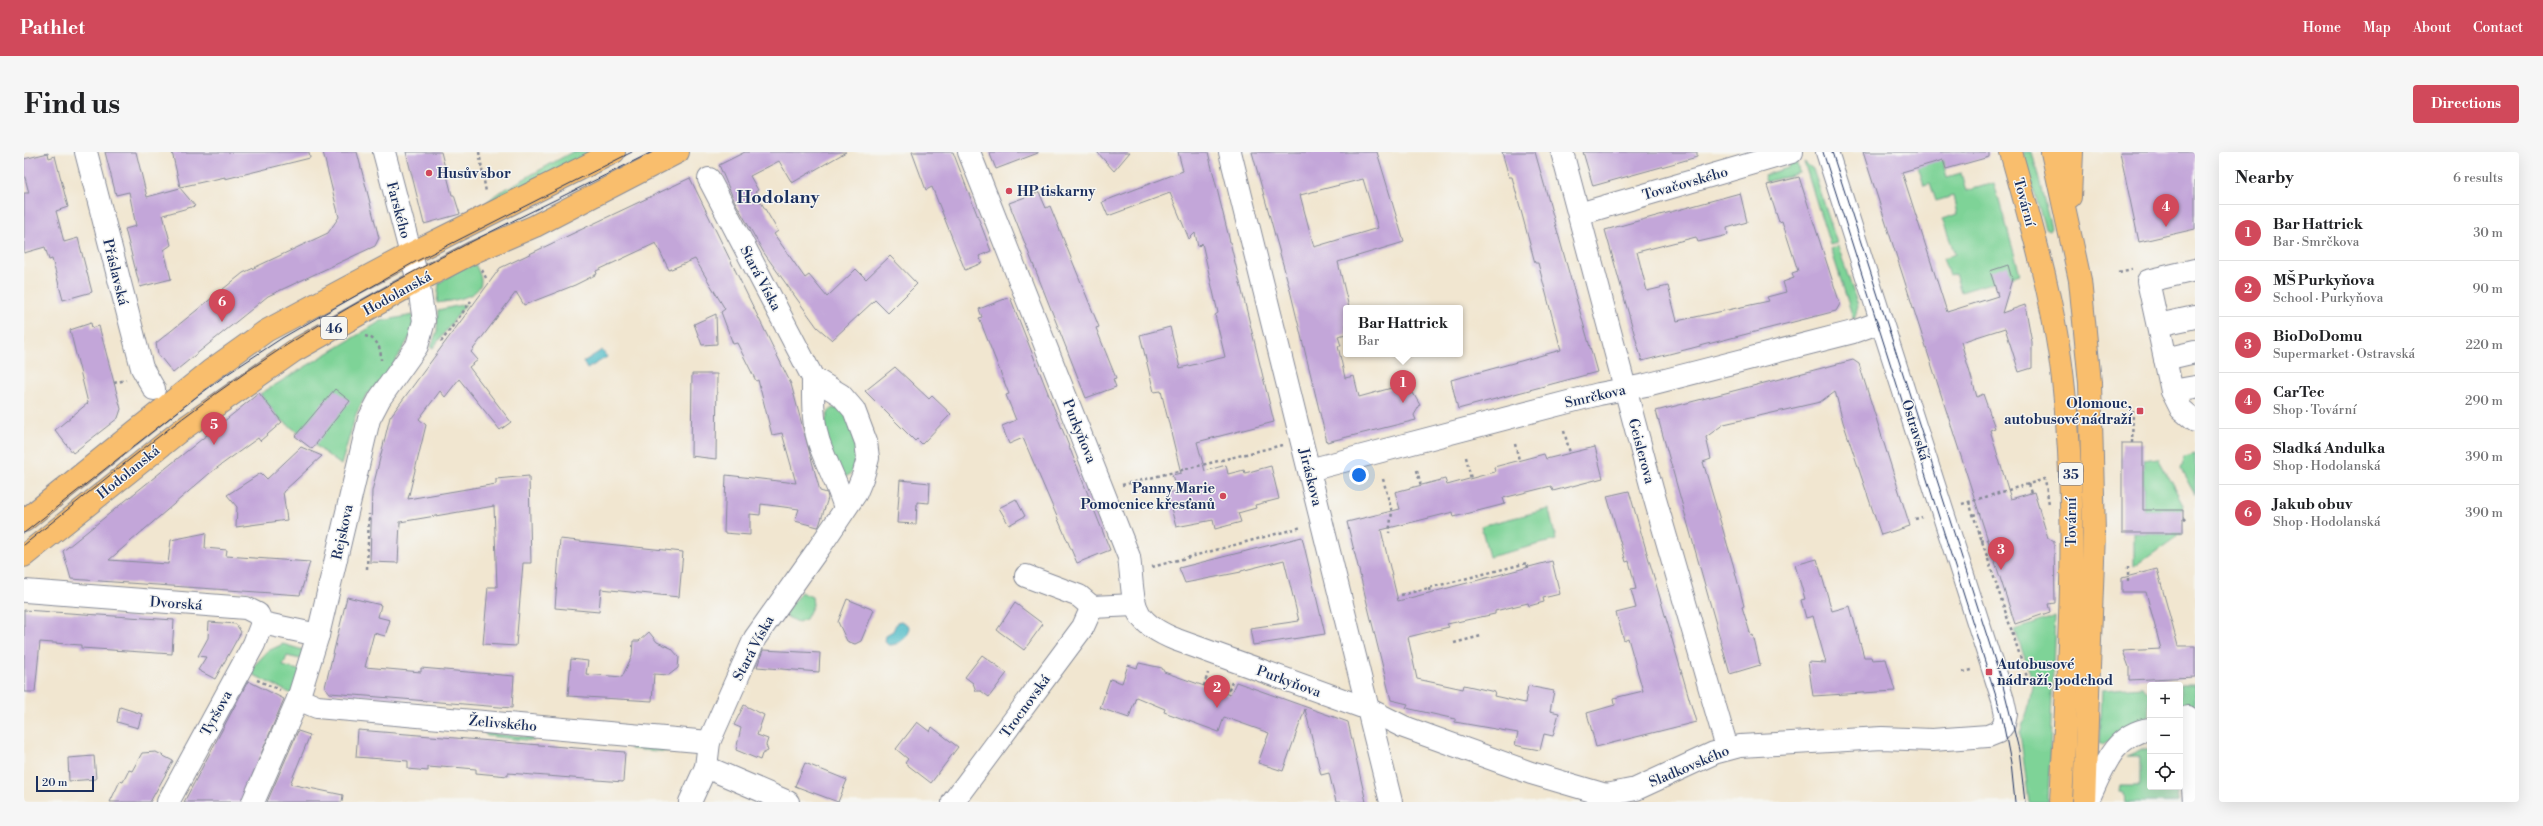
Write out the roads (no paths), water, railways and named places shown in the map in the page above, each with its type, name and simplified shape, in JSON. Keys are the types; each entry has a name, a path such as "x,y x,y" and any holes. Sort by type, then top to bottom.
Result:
{"main road":[{"path":"24,521 237,351 289,317 414,267 614,152"},
{"name":"Hodolanská","path":"24,556 217,403 414,267 474,252 556,216 678,152"},
{"name":"Tovární","path":"2011,152 2037,248 2055,329 2070,445 2072,531 2061,802"},
{"name":"Tovární","path":"2052,152 2069,222 2080,280 2086,331 2092,437 2094,533 2084,802"},
{"path":"2069,222 2072,152"}],"street":[{"name":"Přáslavská","path":"86,152 142,368 154,389"},
{"name":"Farského","path":"384,152 414,267"},
{"name":"Purkyňova","path":"969,152 1129,557 1134,605 1153,628 1177,640 1368,709"},
{"name":"Jiráskova","path":"1230,152 1391,802"},
{"name":"Geislerova","path":"1562,152 1652,489 1727,748"},
{"name":"Tovačovského","path":"1579,214 1792,152"},
{"name":"Ostravská","path":"1827,152 2005,707"},
{"name":"Stará Víska","path":"709,179 814,378 815,423 820,447 840,492 845,508"},
{"name":"Rejskova","path":"253,802 291,696 318,635 369,419 375,405 414,351 422,334 424,321 414,267"},
{"path":"2195,270 2148,281 2172,391 2181,409 2195,421"},
{"path":"2158,325 2195,317"},
{"name":"Smrčkova","path":"1309,470 1599,394 1626,389 1853,332 1881,322"},
{"path":"2165,358 2195,352"},
{"name":"Stará Víska","path":"690,802 706,767 709,742 755,638 845,508 863,476 868,458 862,427 847,400 814,378"},
{"path":"2172,391 2195,386"},
{"path":"1026,576 1079,596 1092,607 1134,605"},
{"name":"Dvorská","path":"25,591 246,608 258,614 262,623"},
{"name":"Trocnovská","path":"953,802 1083,627 1092,607"},
{"path":"262,623 318,635"},
{"name":"Tyršova","path":"168,802 254,644 262,623"},
{"name":"Želivského","path":"291,696 318,706 709,742"},
{"name":"Sladkovského","path":"1368,709 1404,727 1531,773 1611,799 1727,748 1756,744 1882,738 1932,740 1979,738 1998,732 2004,724 2005,707"},
{"path":"2188,717 2194,802"},
{"path":"2088,802 2110,753 2124,739 2147,729"},
{"path":"706,767 788,802"}],"water":[{"path":"602,350 607,357 587,369 583,362"},
{"path":"901,621 909,626 907,634 903,640 896,644 888,645 885,642 886,635 893,631 897,622"}],"tram line":[{"path":"24,533 195,398 226,375 282,338 413,263 632,152"},
{"path":"24,545 183,418 282,348 372,294 418,269 652,152"},
{"path":"1823,152 2001,712 2011,763 2015,802"},
{"path":"1832,152 2003,686 2019,750 2025,802"}],"place":[{"name":"Husův sbor","path":"429,173"},
{"name":"HP tiskarny","path":"1009,191"},
{"name":"CarTec","path":"2166,227"},
{"name":"Jakub obuv","path":"222,322"},
{"name":"Bar Hattrick","path":"1403,403"},
{"name":"Olomouc, autobusové nádraží","path":"2140,411"},
{"name":"Sladká Andulka","path":"214,445"},
{"name":"Panny Marie Pomocnice křesťanů","path":"1223,496"},
{"name":"BioDoDomu","path":"2001,570"},
{"name":"Autobusové nádraží, podchod","path":"1989,672"},
{"name":"MŠ Purkyňova","path":"1217,708"}],"district":[{"name":"Hodolany","path":"778,197"}]}
